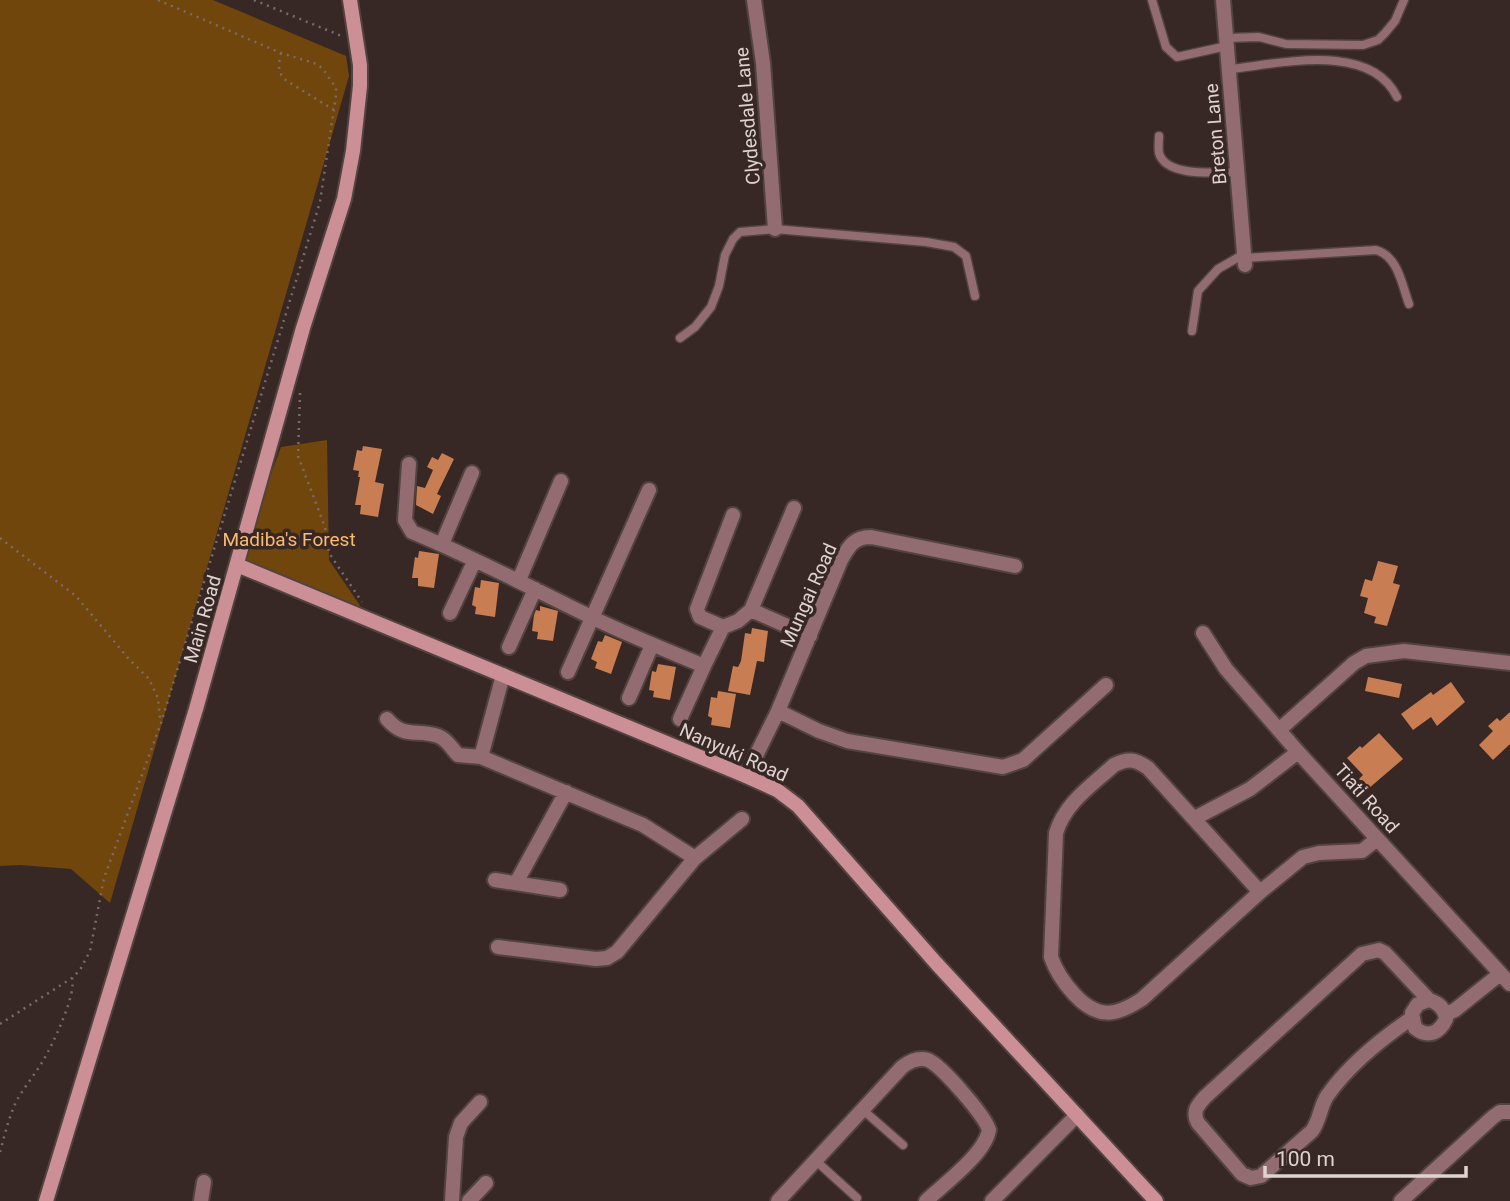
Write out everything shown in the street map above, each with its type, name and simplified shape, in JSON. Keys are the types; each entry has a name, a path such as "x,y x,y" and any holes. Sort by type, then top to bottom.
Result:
{"street":[{"name":"Main Road","path":"46,1201 196,709 303,328 344,199 353,151 360,86 350,0"},
{"name":"Clydesdale Lane","path":"754,0 763,63 775,229"},
{"name":"Breton Lane","path":"1223,0 1245,259"},
{"path":"409,464 405,524 412,532 519,580 592,618 704,666"},
{"path":"442,544 472,473"},
{"path":"519,580 561,481"},
{"path":"568,672 649,490"},
{"path":"733,515 697,609 699,617 723,626 738,621 751,610 794,508"},
{"name":"Mungai Road","path":"746,776 778,711 841,560 857,539 871,537 1014,566"},
{"path":"450,613 475,561"},
{"name":"Nanyuki Road","path":"237,565 777,790 799,806 936,963 1156,1201"},
{"path":"509,647 535,589"},
{"path":"751,610 810,636"},
{"path":"680,719 723,626"},
{"name":"Tiati Road","path":"1203,632 1226,668 1298,752 1505,979"},
{"path":"629,698 652,645"},
{"path":"1279,730 1354,663 1366,656 1404,651 1510,663"},
{"path":"481,757 503,676"},
{"path":"778,711 819,732 846,741 1003,767 1023,760 1106,685"},
{"path":"387,719 398,730 406,733 441,737 458,755 481,757 643,825 695,858"},
{"path":"1195,818 1250,789 1298,752"},
{"path":"1260,892 1148,768 1129,759 1114,765 1064,812 1056,833 1051,957 1055,971 1084,1005 1097,1012 1126,1010 1142,999 1260,892 1307,855 1362,851 1377,839"},
{"path":"516,883 566,792"},
{"path":"498,947 596,960 607,958 617,952 695,858 742,819"},
{"path":"495,880 561,890"},
{"path":"1412,1018 1381,1040 1341,1080 1325,1100 1318,1123 1312,1131 1261,1176 1251,1178 1242,1174 1195,1118 1196,1108 1205,1097 1362,954 1379,950 1385,953 1430,1000 1440,1005 1446,1014 1443,1026 1430,1034 1415,1028 1412,1018 1414,1008 1430,1000"},
{"path":"1446,1014 1505,979"},
{"path":"778,1201 907,1063 922,1059 933,1063 944,1074 982,1115 989,1130 985,1143 926,1201"},
{"path":"452,1201 456,1137 461,1123 480,1102"},
{"path":"1401,1201 1493,1117 1500,1112 1510,1112"},
{"path":"992,1201 1077,1115"},
{"path":"201,1201 204,1182"},
{"path":"469,1201 486,1183"}],"lane":[{"path":"1152,0 1166,47 1177,57 1226,42 1259,37 1286,44 1363,45 1378,40 1385,33 1395,21 1404,0"},
{"path":"1230,69 1320,60 1339,61 1375,73 1392,86 1397,97"},
{"path":"1159,136 1161,158 1176,169 1186,172 1238,172"},
{"path":"680,338 695,327 711,307 719,286 725,255 740,232 775,229 926,242 954,247 966,256 975,296"},
{"path":"1192,331 1198,291 1217,269 1245,259 1364,250 1384,252 1392,259 1409,304"},
{"path":"863,1110 903,1145"},
{"path":"815,1160 857,1198"}],"path":[{"path":"0,1024 72,978 80,970 90,951 104,878 160,723 320,202 336,88 323,69 317,64 281,53 158,0"},
{"path":"254,0 356,43"},
{"path":"281,53 279,73 284,79 334,110"},
{"path":"301,382 298,456 325,527 329,553 362,603"},
{"path":"0,538 88,607 107,634 155,689 160,723"},
{"path":"0,1152 17,1100 45,1058 71,998 74,986 72,978"}],"green space":[{"path":"0,0 213,0 346,56 349,76 110,903 71,869 0,866"},
{"name":"Madiba's Forest","path":"327,440 329,560 363,610 253,569 245,560 244,547 281,447"}],"building":[{"path":"363,446 382,449 375,482 384,484 378,517 360,514 361,505 355,505 360,477 359,471 353,470 357,450 362,451"},
{"path":"442,453 454,459 437,494 441,496 433,514 416,505 417,486 425,488 433,470 427,467 432,457 438,460"},
{"path":"419,551 439,554 434,588 418,586 418,578 412,578 415,557 418,558"},
{"path":"1378,561 1398,566 1393,583 1400,585 1387,626 1374,623 1376,617 1364,613 1368,598 1360,596 1365,579 1372,581"},
{"path":"481,580 499,583 495,617 475,614 476,607 472,605 475,587 480,588"},
{"path":"540,606 558,611 553,641 537,639 538,632 532,631 534,615 536,610 540,611"},
{"path":"752,628 768,631 764,662 757,661 750,695 728,691 733,666 738,667 741,661 745,633 751,634"},
{"path":"605,635 622,642 611,674 595,668 597,662 591,659 598,641 602,642"},
{"path":"658,664 676,667 670,700 653,697 654,691 649,690 652,671 656,672"},
{"path":"1368,677 1402,684 1399,698 1365,691"},
{"path":"1451,682 1465,702 1437,726 1431,717 1413,730 1401,714 1431,692 1433,695"},
{"path":"718,691 736,694 730,728 711,725 712,718 708,716 711,697 717,698"},
{"path":"1510,712 1510,744 1493,760 1479,745 1493,731 1488,726 1497,718 1500,721"},
{"path":"1379,733 1403,759 1368,789 1359,779 1363,775 1347,758"}]}
